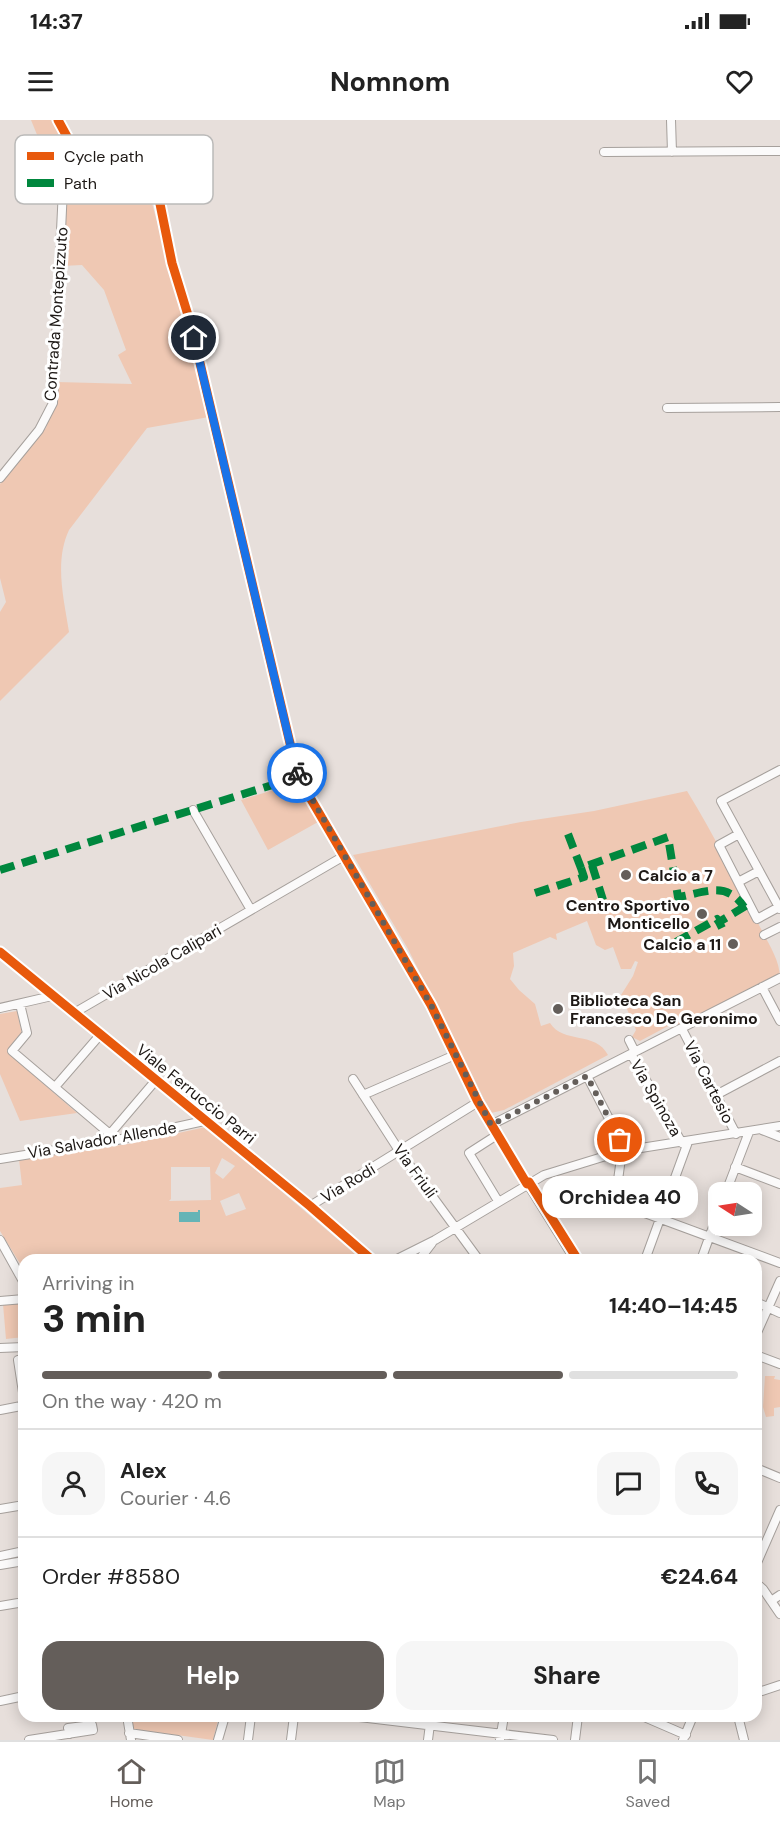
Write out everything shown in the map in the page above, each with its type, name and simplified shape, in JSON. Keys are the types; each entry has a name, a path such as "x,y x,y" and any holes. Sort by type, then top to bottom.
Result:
{"street":[{"path":"58,120 66,135"},
{"path":"671,120 672,152"},
{"path":"604,152 780,151"},
{"name":"Contrada Montepizzuto","path":"0,478 39,430 53,403 62,204"},
{"path":"160,204 172,263 193,332 298,777 426,996 491,1125 571,1254"},
{"path":"667,408 780,407"},
{"path":"739,834 719,845 757,919 780,908 721,801 780,770"},
{"path":"193,810 251,910"},
{"name":"Via Nicola Calipari","path":"74,1013 344,856"},
{"path":"738,882 759,871"},
{"path":"764,935 780,927"},
{"name":"Viale Ferruccio Parri","path":"0,952 310,1206 365,1254"},
{"path":"491,1125 780,978"},
{"path":"762,987 780,1021"},
{"path":"0,1008 52,996"},
{"path":"20,1004 27,1033 12,1051 113,1137 156,1080"},
{"name":"Via Cartesio","path":"682,1029 736,1134"},
{"path":"55,1087 100,1035"},
{"name":"Via Spinoza","path":"629,1040 633,1053 685,1142"},
{"path":"363,1095 455,1054"},
{"path":"716,1095 780,1061"},
{"path":"587,1076 620,1140 622,1151 615,1202 708,1235"},
{"name":"Via Friuli","path":"353,1079 400,1152 475,1254"},
{"name":"Via Rodi","path":"310,1206 478,1102"},
{"name":"Via Salvador Allende","path":"0,1159 204,1121"},
{"path":"407,1254 435,1240 544,1175 622,1151 780,1126"},
{"path":"760,1129 780,1137"},
{"path":"730,1182 749,1132"},
{"path":"497,1135 469,1153 498,1201"},
{"path":"647,1254 685,1142"},
{"path":"735,1167 780,1184"},
{"path":"703,1254 710,1236 757,1254"},
{"path":"0,1240 18,1272"},
{"path":"424,1254 435,1240"},
{"path":"762,1256 780,1263"},
{"path":"762,1322 780,1281"},
{"path":"0,1301 18,1300"},
{"path":"762,1305 780,1313"},
{"path":"762,1357 780,1365"},
{"path":"0,1410 18,1407"},
{"path":"762,1470 780,1478"},
{"path":"0,1509 18,1506"},
{"path":"762,1550 780,1510"},
{"path":"0,1556 18,1552"},
{"path":"0,1565 18,1562"},
{"path":"762,1590 780,1614"},
{"path":"771,1601 780,1595"},
{"path":"0,1606 18,1603"},
{"path":"762,1691 780,1688"},
{"path":"0,1701 18,1697"},
{"path":"127,1722 130,1737 178,1740"},
{"path":"218,1740 223,1722"},
{"path":"248,1740 250,1722"},
{"path":"291,1740 293,1722"},
{"path":"408,1722 501,1737 553,1740"},
{"path":"428,1740 430,1722"},
{"path":"501,1737 503,1722"},
{"path":"575,1740 577,1722"},
{"path":"654,1722 684,1737 690,1722"},
{"path":"740,1722 744,1740"},
{"path":"29,1740 70,1734"}],"shaded area":[{"path":"31,120 51,120 60,135 37,135"},
{"path":"66,204 152,204 209,417 147,428 69,530 64,542 61,568 69,632 0,701 0,612 6,602 0,578 0,484 46,428 57,382 132,384 118,355 126,350 104,290 82,265 62,266"},
{"path":"296,783 318,822 268,850 241,800"},
{"name":"Centro Sportivo Monticello","path":"687,791 707,824 773,952 780,978 674,1033 670,1025 640,1041 632,1037 636,1030 621,995 633,976 638,962 635,961 631,969 621,969 613,947 605,950 596,945 587,921 556,934 557,940 550,937 513,953 514,966 510,979 535,1004 541,1026 550,1023 563,1033 596,1043 608,1055 504,1110 491,1113 408,949 353,855 521,822 594,811"},
{"path":"17,1011 22,1034 8,1053 77,1113 20,1121 0,1074 0,1014"},
{"path":"206,1127 355,1254 18,1254 18,1260 0,1231 0,1188 22,1185 19,1159 128,1144","holes":["222,1158 235,1166 223,1179 215,1173","171,1167 210,1167 211,1200 169,1201 171,1199","239,1193 246,1209 226,1216 220,1201"]},
{"path":"18,1303 18,1338 6,1339 3,1304"},
{"path":"765,1376 775,1376 774,1379 780,1380 780,1407 774,1408 774,1416 766,1417 763,1407"},
{"path":"132,1722 218,1722 213,1740 133,1729"}],"water":[{"path":"200,1210 200,1222 179,1222 179,1212 198,1212"}],"marked path":[{"path":"0,870 298,777"},
{"path":"568,834 581,868"},
{"path":"535,893 584,877 581,868 668,837 678,897 706,891 722,891 730,893 744,907"},
{"path":"592,865 603,900"},
{"path":"722,928 719,922 749,904"},
{"path":"676,942 717,919 719,922"}],"cycle path":[{"path":"58,120 66,135"},
{"path":"160,204 172,263 191,325 298,777 431,1005 478,1102 527,1184 529,1182 574,1254"},
{"path":"0,952 310,1206 365,1254"}],"way so far":[{"path":"297,773 431,1005 491,1125 587,1076 620,1140"}],"place":[{"name":"Calcio a 7","path":"626,875"},
{"name":"Centro Sportivo Monticello","path":"702,914"},
{"name":"Calcio a 11","path":"733,944"},
{"name":"Biblioteca San Francesco De Geronimo","path":"558,1009"},
{"name":"Orchidea 40","path":"620,1140"}],"route":[{"path":"194,338 297,773"}]}
